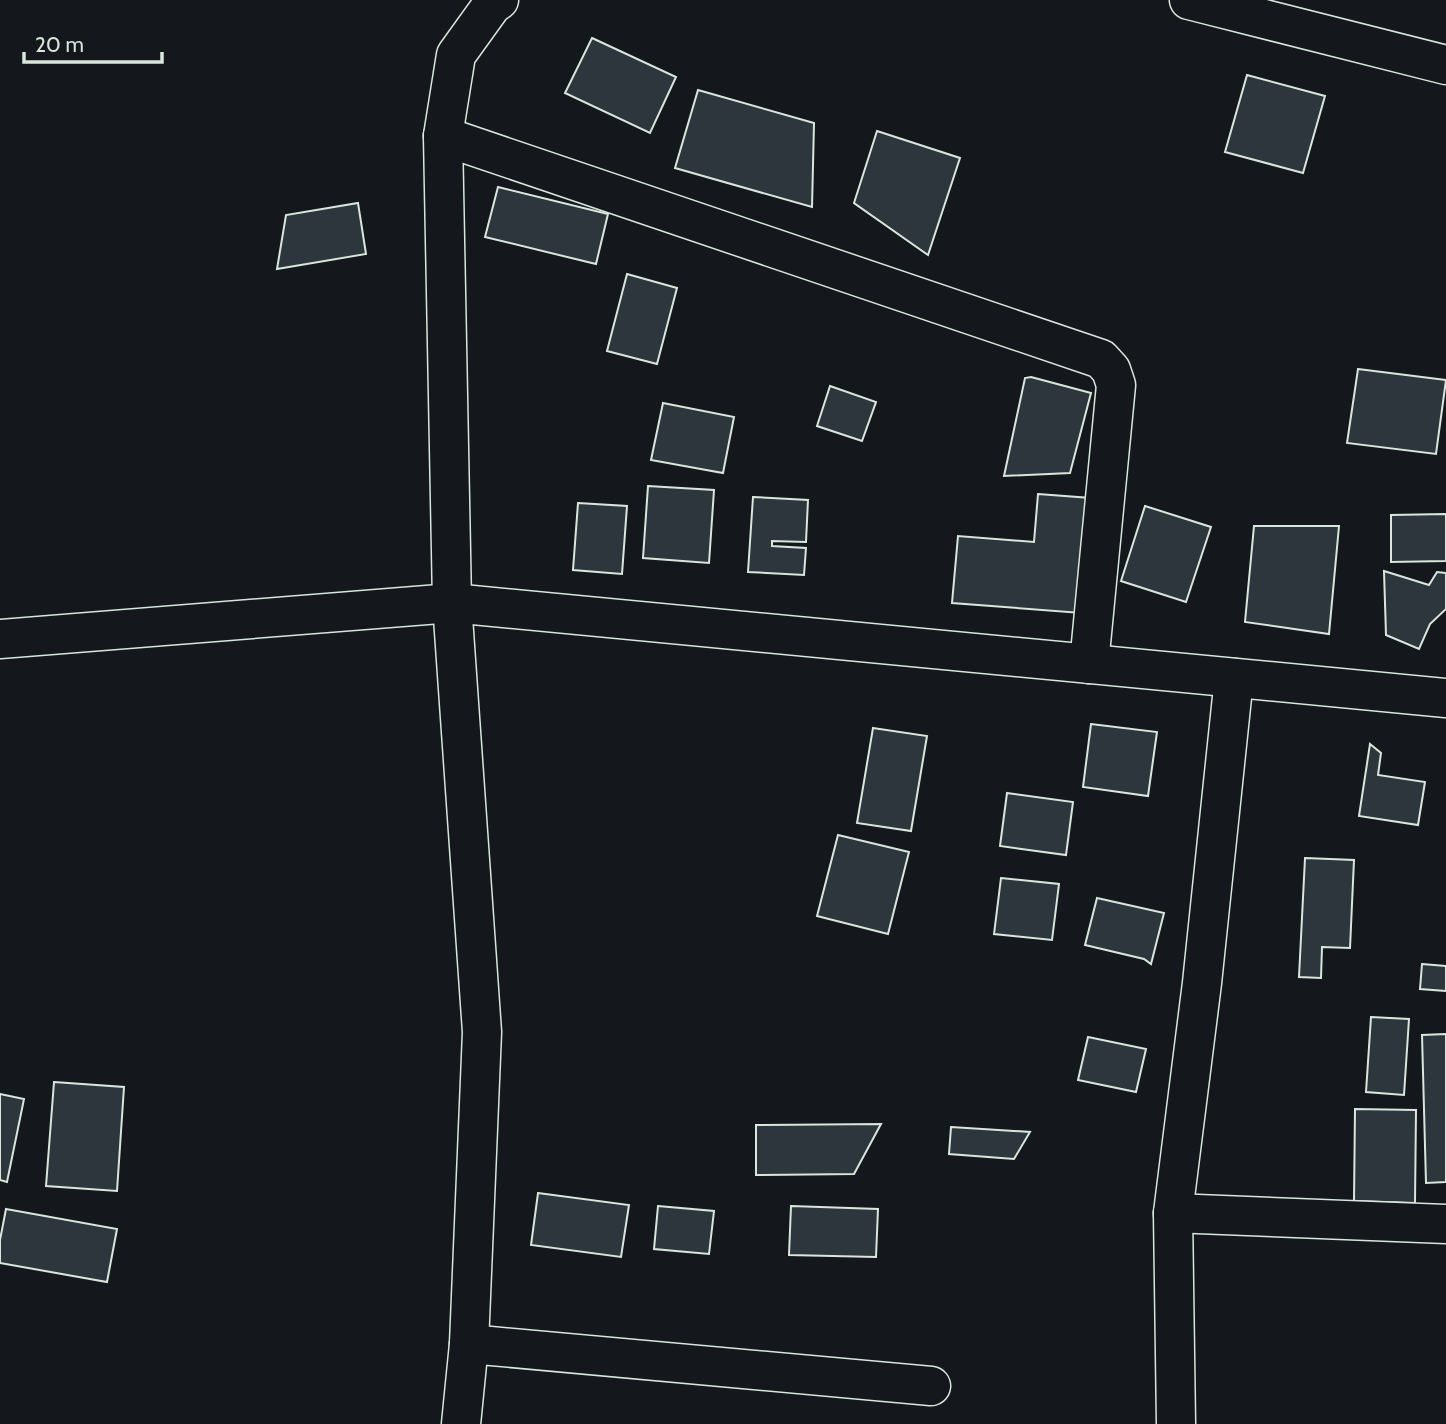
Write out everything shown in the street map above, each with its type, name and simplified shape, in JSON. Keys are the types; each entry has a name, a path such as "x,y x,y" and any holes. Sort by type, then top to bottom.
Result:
{"street":[{"path":"461,1424 469,1345 482,1032 452,603 443,136 456,55 492,5 499,0"},
{"path":"1189,0 1446,65"},
{"path":"443,136 1101,359 1111,370 1116,385 1088,664"},
{"path":"0,639 452,603 1446,698"},
{"path":"1176,1424 1172,1213 1202,983 1234,678"},
{"path":"1172,1213 1446,1224"},
{"path":"469,1345 931,1386"}],"building":[{"path":"592,38 676,77 650,133 565,93"},
{"path":"1247,75 1325,96 1303,173 1225,152"},
{"path":"698,90 814,123 812,207 675,168"},
{"path":"877,131 960,158 928,255 854,203"},
{"path":"498,187 608,214 596,264 485,237"},
{"path":"358,203 366,254 277,269 286,215"},
{"path":"627,274 677,288 657,364 607,351"},
{"path":"1358,369 1446,380 1436,454 1347,443"},
{"path":"1031,377 1091,393 1070,473 1004,476 1025,378"},
{"path":"830,386 876,402 862,441 817,426"},
{"path":"663,403 734,417 723,473 651,460"},
{"path":"648,486 714,490 709,563 643,558"},
{"path":"1038,494 1104,499 1094,614 952,603 958,536 1034,542"},
{"path":"753,497 808,500 806,542 772,541 772,546 806,548 804,575 748,572"},
{"path":"578,503 627,506 622,574 573,570"},
{"path":"1145,506 1211,527 1186,602 1121,581"},
{"path":"1446,514 1446,561 1391,562 1391,515"},
{"path":"1254,526 1339,526 1329,634 1245,622"},
{"path":"1384,571 1429,585 1437,572 1446,573 1446,609 1430,624 1419,649 1386,635"},
{"path":"1091,724 1157,732 1148,796 1083,787"},
{"path":"873,728 927,736 911,831 857,823"},
{"path":"1370,744 1381,753 1378,775 1425,782 1418,825 1359,816"},
{"path":"1007,793 1073,802 1066,855 1000,846"},
{"path":"838,835 909,852 888,934 817,916"},
{"path":"1305,858 1354,860 1350,948 1322,947 1321,978 1299,977"},
{"path":"1001,878 1059,884 1052,940 994,934"},
{"path":"1097,898 1164,913 1151,964 1144,959 1085,945"},
{"path":"1422,964 1446,966 1446,991 1420,989"},
{"path":"1371,1017 1409,1019 1404,1095 1366,1092"},
{"path":"1446,1034 1446,1182 1426,1183 1422,1035"},
{"path":"1088,1037 1146,1049 1136,1092 1078,1080"},
{"path":"54,1082 124,1087 117,1191 46,1186"},
{"path":"0,1094 24,1099 7,1182 0,1180"},
{"path":"1355,1109 1416,1110 1415,1203 1354,1201"},
{"path":"881,1124 854,1174 756,1175 756,1125"},
{"path":"951,1127 1030,1132 1014,1159 949,1154"},
{"path":"538,1193 629,1205 621,1257 531,1245"},
{"path":"658,1206 714,1211 709,1254 654,1249"},
{"path":"791,1206 878,1209 876,1257 789,1255"},
{"path":"6,1209 117,1229 107,1282 0,1263 0,1240"}]}
